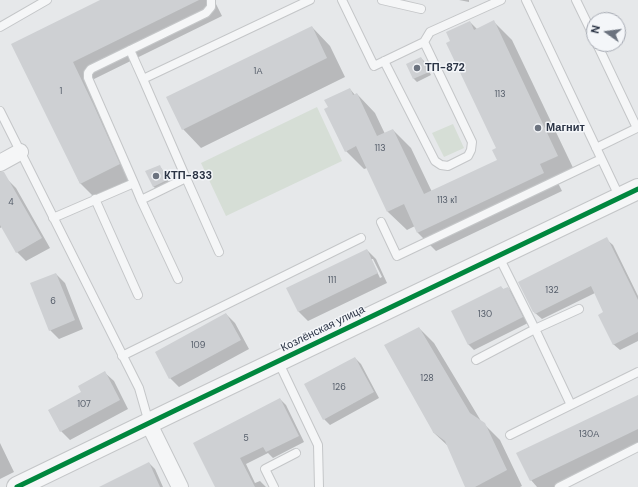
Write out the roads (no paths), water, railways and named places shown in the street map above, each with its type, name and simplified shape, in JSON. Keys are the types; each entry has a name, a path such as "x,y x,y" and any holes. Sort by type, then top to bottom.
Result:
{"street":[{"path":"0,163 20,152"},
{"name":"Козлёнская улица","path":"17,487 638,189"},
{"path":"149,424 180,487"}],"lane":[{"path":"0,27 47,0"},
{"path":"178,279 88,78 88,73 91,69 206,13 211,7 211,0"},
{"path":"143,79 310,0"},
{"path":"342,0 374,66 424,42 430,32 501,0"},
{"path":"382,0 421,9"},
{"path":"526,0 620,198"},
{"path":"576,0 586,21"},
{"path":"384,61 435,161 441,165 448,166 468,156 471,150 472,142 424,42"},
{"path":"130,50 219,252"},
{"path":"596,148 637,128 601,52"},
{"path":"0,111 139,388 149,424"},
{"path":"381,222 397,256 601,159"},
{"path":"142,200 186,178"},
{"path":"53,218 134,183"},
{"path":"95,199 138,295"},
{"path":"122,356 361,238"},
{"path":"498,256 571,405"},
{"path":"476,360 535,329 579,309"},
{"path":"278,361 318,445 319,487"},
{"path":"510,435 638,372"},
{"path":"559,487 573,484 638,447"},
{"path":"274,487 265,469 296,453"}],"place":[{"name":"ТП-872","path":"417,68"},
{"name":"Магнит","path":"538,128"},
{"name":"КТП-833","path":"156,176"}]}
